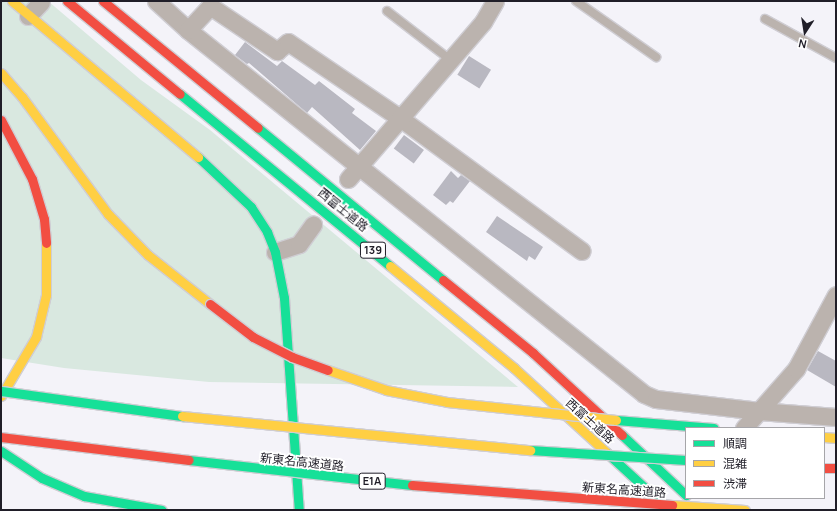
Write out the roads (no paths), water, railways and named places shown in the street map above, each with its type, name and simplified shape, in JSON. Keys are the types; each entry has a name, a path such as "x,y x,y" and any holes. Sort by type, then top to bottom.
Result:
{"main road":[{"path":"12,1 228,183 251,207 267,232 275,252 284,298 299,510"},
{"name":"西富士道路","path":"67,1 514,368 669,510"},
{"name":"西富士道路","path":"103,1 527,348 685,494"},
{"path":"1,73 22,97 108,214 148,256 253,337 292,358 386,390 447,402 548,414 702,427"},
{"path":"1,120 32,180 44,219 48,259 46,295 36,337 1,396"},
{"path":"1,392 178,416 353,434 497,448 685,460"},
{"name":"新東名高速道路","path":"1,437 336,478 541,497 745,510"},
{"path":"825,437 836,438"},
{"path":"1,451 42,478 84,496 162,510"},
{"path":"825,468 836,468"},
{"path":"690,499 702,510"}],"street":[{"path":"156,1 188,30 644,394 656,399 759,411 836,417"},
{"path":"28,16 41,2"},
{"path":"348,180 449,59 483,22 490,3"},
{"path":"188,30 210,6 277,51 288,42 400,118 582,251"},
{"path":"275,252 299,244 312,225"},
{"path":"745,427 796,369 836,295"}],"lane":[{"path":"576,1 656,57"},
{"path":"387,11 449,59"},
{"path":"765,19 836,58"}]}
